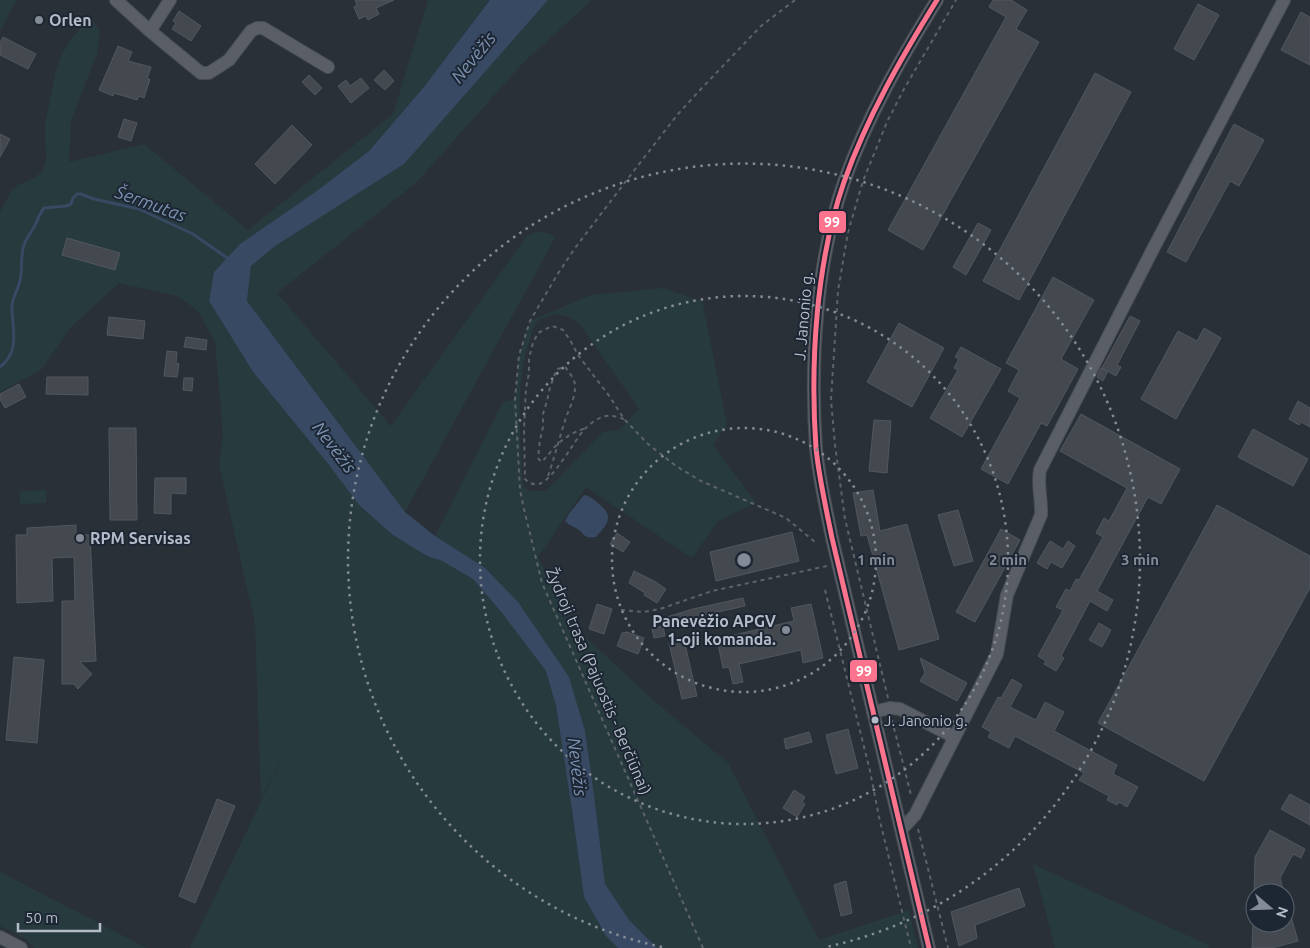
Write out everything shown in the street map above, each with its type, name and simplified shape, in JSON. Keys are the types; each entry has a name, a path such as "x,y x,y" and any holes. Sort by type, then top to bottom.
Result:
{"street":[{"path":"116,0 200,74 209,73 229,60 252,30 257,28 263,28 328,67"},
{"path":"150,31 170,0"},
{"name":"J. Janonio g.","path":"929,948 838,564 821,481 816,450 814,353 826,252 836,206 844,182 872,114 901,60 938,0"},
{"path":"902,830 915,815 996,654 1007,595 1041,515 1042,504 1038,481 1040,470 1152,250 1284,0"},
{"path":"874,712 890,708 900,709 954,737"},
{"path":"0,937 21,948"}],"path":[{"name":"Žydroji trasa (Pajuostis - Berčiūnai)","path":"703,948 542,583 519,480 515,399 519,355 530,321 552,282 575,248 636,168 700,89 761,26 795,0"},
{"path":"948,948 845,519 834,445 831,400 838,291 848,232 863,181 887,122 956,0"},
{"path":"586,428 569,452 540,484 533,484 525,479 524,429 529,358 538,333 552,326 563,330 578,355 624,419 648,444 676,466 701,481 786,518 815,542"},
{"path":"547,478 558,444 575,388 574,380 569,371 565,368 558,369 550,387 548,402 543,414 543,427 538,451 538,458 541,462 547,458 558,444 568,436 586,428 601,417 608,416 624,419"},
{"path":"620,610 643,612 660,609 712,591 838,564"},
{"path":"825,590 870,771 910,948"}],"green space":[{"path":"0,0 16,0 0,31"},
{"path":"428,0 490,0 423,88 369,151 314,193 240,244 214,272 209,301 253,372 359,505 427,556 442,561 473,579 502,613 546,671 556,706 584,897 606,936 618,948 190,948 299,723 261,799 255,624 219,464 223,434 215,342 198,311 177,296 119,283 70,328 41,370 0,392 0,212 11,191 19,184 29,181 42,172 46,160 45,124 60,58 69,42 90,17 100,31 97,54 71,121 69,162 144,144 248,230 393,114"},
{"path":"548,0 592,0 523,63 417,182 277,293 391,426 527,236 539,231 556,236 405,512 247,301 251,266"},
{"path":"662,288 702,301 727,425 713,445 756,503 718,521 692,558 586,487 538,557 578,630 652,699 728,763 819,940 909,910 918,948 657,948 629,920 605,884 594,795 569,677 435,536 503,402 515,399 519,355 530,321 591,295","holes":["554,314 571,318 580,324 639,409 619,430 603,432 545,491 533,491 526,489 523,485 520,410 522,372 536,323 542,318"]},
{"path":"46,490 46,503 20,504 20,491"},
{"path":"1033,864 1208,945 1209,948 1055,948"},
{"path":"0,872 147,948 35,948 24,938 0,926"}],"water":[{"name":"Nevėžis","path":"490,0 548,0 404,164 275,246 251,266 247,301 405,512 435,536 485,568 518,602 569,677 585,731 605,884 629,920 657,948 618,948 606,936 584,897 556,706 546,671 502,613 473,579 442,561 427,556 393,535 359,505 253,372 209,301 214,272 240,244 314,193 369,151 423,88"},
{"path":"584,495 590,497 607,512 608,520 596,537 586,536 565,521"}],"building":[{"path":"355,0 394,0 376,8 379,14 368,20 366,16 359,19 354,7 357,5"},
{"path":"993,0 1011,0 1027,10 1016,29 1039,42 923,250 888,230 1006,17 989,7"},
{"path":"1198,4 1219,15 1194,60 1174,49"},
{"path":"179,11 201,26 191,41 172,29 176,23 173,21"},
{"path":"1301,12 1310,17 1310,65 1281,50"},
{"path":"3,37 36,54 28,69 0,55 0,43"},
{"path":"118,46 132,52 128,61 151,67 147,79 150,79 144,98 139,96 137,100 114,93 113,96 99,90"},
{"path":"384,70 394,81 385,90 374,80"},
{"path":"1095,73 1131,92 1019,300 983,281"},
{"path":"309,75 322,88 315,95 302,82"},
{"path":"361,78 369,88 351,103 338,86 346,80 350,86"},
{"path":"124,119 137,123 131,141 118,137"},
{"path":"1234,124 1264,140 1239,186 1230,181 1186,262 1167,252"},
{"path":"292,125 312,145 275,184 255,164"},
{"path":"0,134 10,139 0,157"},
{"path":"978,223 991,230 966,275 953,267"},
{"path":"67,238 120,253 115,270 62,255"},
{"path":"1053,277 1094,300 1061,359 1078,369 1047,426 1041,423 1008,484 981,469 1020,398 1008,391 1019,370 1006,363"},
{"path":"1130,316 1140,321 1117,365 1121,367 1116,376 1102,368"},
{"path":"109,317 145,321 143,339 107,335"},
{"path":"899,323 944,348 912,407 867,382"},
{"path":"1204,328 1221,338 1176,419 1141,399 1178,331 1197,341"},
{"path":"186,337 207,340 206,350 184,347"},
{"path":"961,347 1001,369 962,437 930,418 958,370 954,368 959,359 955,357"},
{"path":"167,351 177,352 176,363 179,364 177,377 164,376"},
{"path":"1101,368 1108,371 1103,381 1097,377"},
{"path":"47,377 88,377 88,395 46,394"},
{"path":"184,378 193,378 192,391 183,390"},
{"path":"19,384 26,397 5,408 0,399 0,394"},
{"path":"1298,401 1310,408 1310,427 1301,422 1299,425 1289,419"},
{"path":"1081,414 1180,469 1161,504 1148,497 1097,591 1113,600 1107,611 1090,601 1061,656 1064,658 1056,671 1044,664 1046,661 1038,656 1063,610 1056,607 1066,589 1070,591 1076,579 1079,580 1103,537 1096,533 1104,518 1109,521 1127,488 1060,451"},
{"path":"874,420 891,421 887,473 869,471"},
{"path":"109,428 136,428 137,520 110,520"},
{"path":"1253,429 1308,459 1293,486 1238,457"},
{"path":"155,478 186,478 186,494 171,493 171,514 154,513"},
{"path":"873,490 880,531 907,524 939,639 899,650 867,535 861,536 853,493"},
{"path":"1217,505 1310,556 1310,588 1204,781 1098,723"},
{"path":"958,510 973,561 954,566 938,515"},
{"path":"76,525 76,535 90,535 96,661 80,662 92,674 78,689 74,684 62,684 62,601 75,601 74,557 52,558 53,601 17,603 16,535 27,535 27,528"},
{"path":"1001,529 1020,540 975,622 956,612"},
{"path":"792,532 799,561 716,581 710,552"},
{"path":"617,533 630,542 623,552 610,544"},
{"path":"1050,541 1063,549 1068,541 1075,546 1062,568 1051,562 1047,569 1037,563"},
{"path":"634,571 666,589 657,603 629,583"},
{"path":"743,598 745,606 669,623 667,617 693,609"},
{"path":"597,604 612,609 604,634 589,629"},
{"name":"Panevėžio APGV 1-oji komanda.","path":"811,604 823,658 803,663 801,650 739,664 743,682 733,684 729,667 723,668 717,639 794,621 791,608"},
{"path":"1099,623 1111,630 1102,647 1089,640"},
{"path":"663,626 665,636 654,638 652,629"},
{"path":"627,632 644,638 638,654 617,646 622,633"},
{"name":"Panevėžio APGV 1-oji komanda.","path":"684,640 697,696 682,699 669,643"},
{"path":"14,657 44,660 37,743 6,740"},
{"path":"920,658 967,683 957,701 920,681 925,673"},
{"path":"1012,679 1022,685 1010,707 1036,720 1045,702 1064,712 1054,731 1117,765 1113,774 1138,787 1127,807 1119,802 1117,805 1107,800 1109,796 1079,780 1084,773 1015,736 1009,748 988,737 991,732 982,727 998,697 1001,698"},
{"path":"848,729 858,768 836,774 826,735"},
{"path":"809,732 812,742 786,749 784,739"},
{"path":"794,790 805,797 802,802 805,804 797,817 783,808"},
{"path":"1290,794 1310,805 1310,825 1281,809"},
{"path":"217,799 235,806 195,903 179,896"},
{"path":"1270,830 1305,849 1301,858 1293,854 1280,878 1281,883 1254,883 1255,857"},
{"path":"846,881 852,913 841,916 834,885"},
{"path":"1019,888 1025,906 975,925 977,938 959,946 951,912"},
{"path":"1295,930 1298,941 1272,948 1252,948 1253,933 1295,933"}],"waterway":[{"name":"Šermutas","path":"0,367 7,361 13,346 12,303 21,276 23,249 44,208 66,206 71,204 77,194 81,194 94,199 139,209 193,234 230,260"}],"transit line":[{"name":"99","path":"929,948 825,504 816,448 814,382 817,313 821,279 827,245 844,182 874,111 937,0"}],"place":[{"name":"Orlen","path":"39,20"},
{"name":"RPM Servisas","path":"80,538"},
{"name":"Panevėžio APGV 1-oji komanda.","path":"786,630"},
{"name":"J. Janonio g.","path":"875,720"}]}
